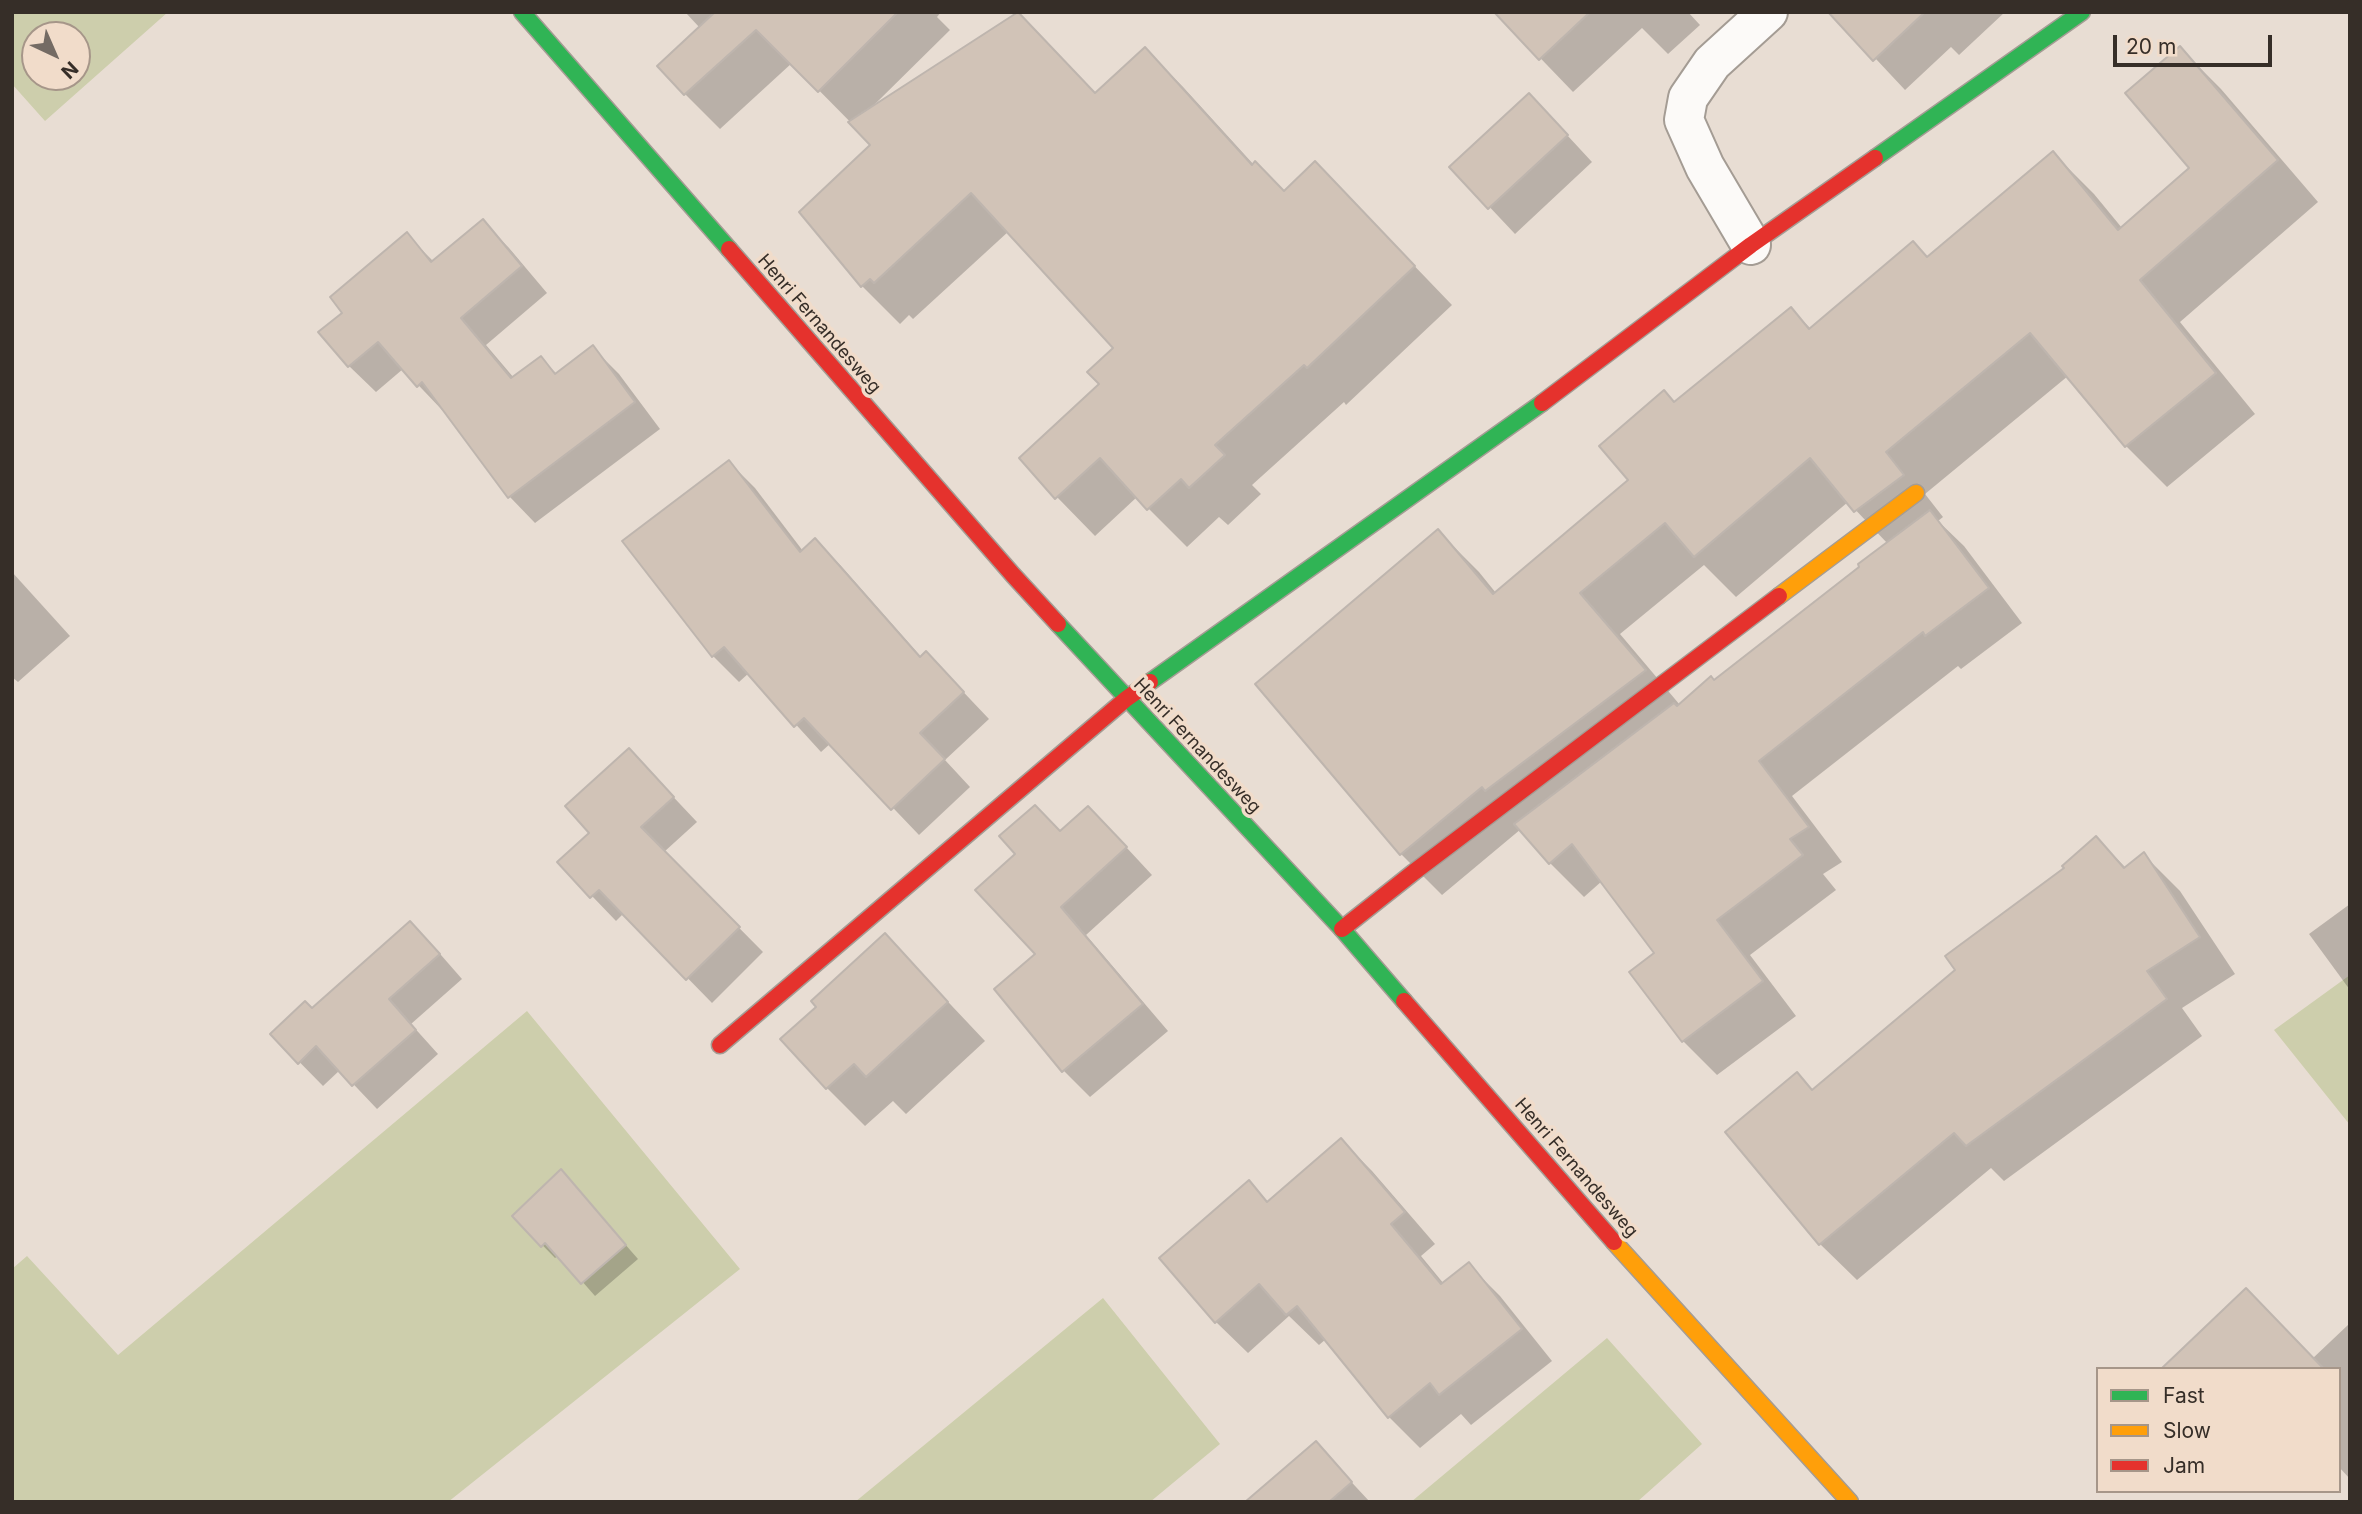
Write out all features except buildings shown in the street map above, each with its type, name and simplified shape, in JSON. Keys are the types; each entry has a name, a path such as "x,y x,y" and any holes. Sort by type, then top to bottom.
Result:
{"street":[{"name":"Henri Fernandesweg","path":"522,12 1013,575 1342,929 1643,1275 1850,1502"},
{"path":"1751,245 1705,167 1684,120 1688,98 1712,62 1768,12"},
{"path":"720,1045 1126,699 1531,411 1751,245 2082,12"},
{"path":"1342,929 1916,493"}],"green space":[{"path":"12,12 168,12 91,80 91,21 21,21 21,91 79,91 45,121 12,84"},
{"path":"2350,975 2350,1125 2274,1030"},
{"path":"527,1011 740,1269 448,1502 12,1502 12,1269 27,1256 118,1355"},
{"path":"1103,1298 1220,1444 1150,1502 855,1502"},
{"path":"1607,1338 1702,1444 1637,1502 1411,1502"}],"traffic: fast":[{"path":"522,12 729,249"},
{"path":"1875,158 2082,12"},
{"path":"1150,682 1542,403"},
{"path":"1058,624 1342,929 1404,1001"}],"traffic: slow":[{"path":"1779,596 1916,493"},
{"path":"1614,1242 1850,1502"}],"traffic: jam":[{"path":"1542,403 1751,245 1875,158"},
{"path":"729,249 1058,624"},
{"path":"1342,929 1779,596"},
{"path":"720,1045 1126,699 1150,682"},
{"path":"1404,1001 1614,1242"}]}
